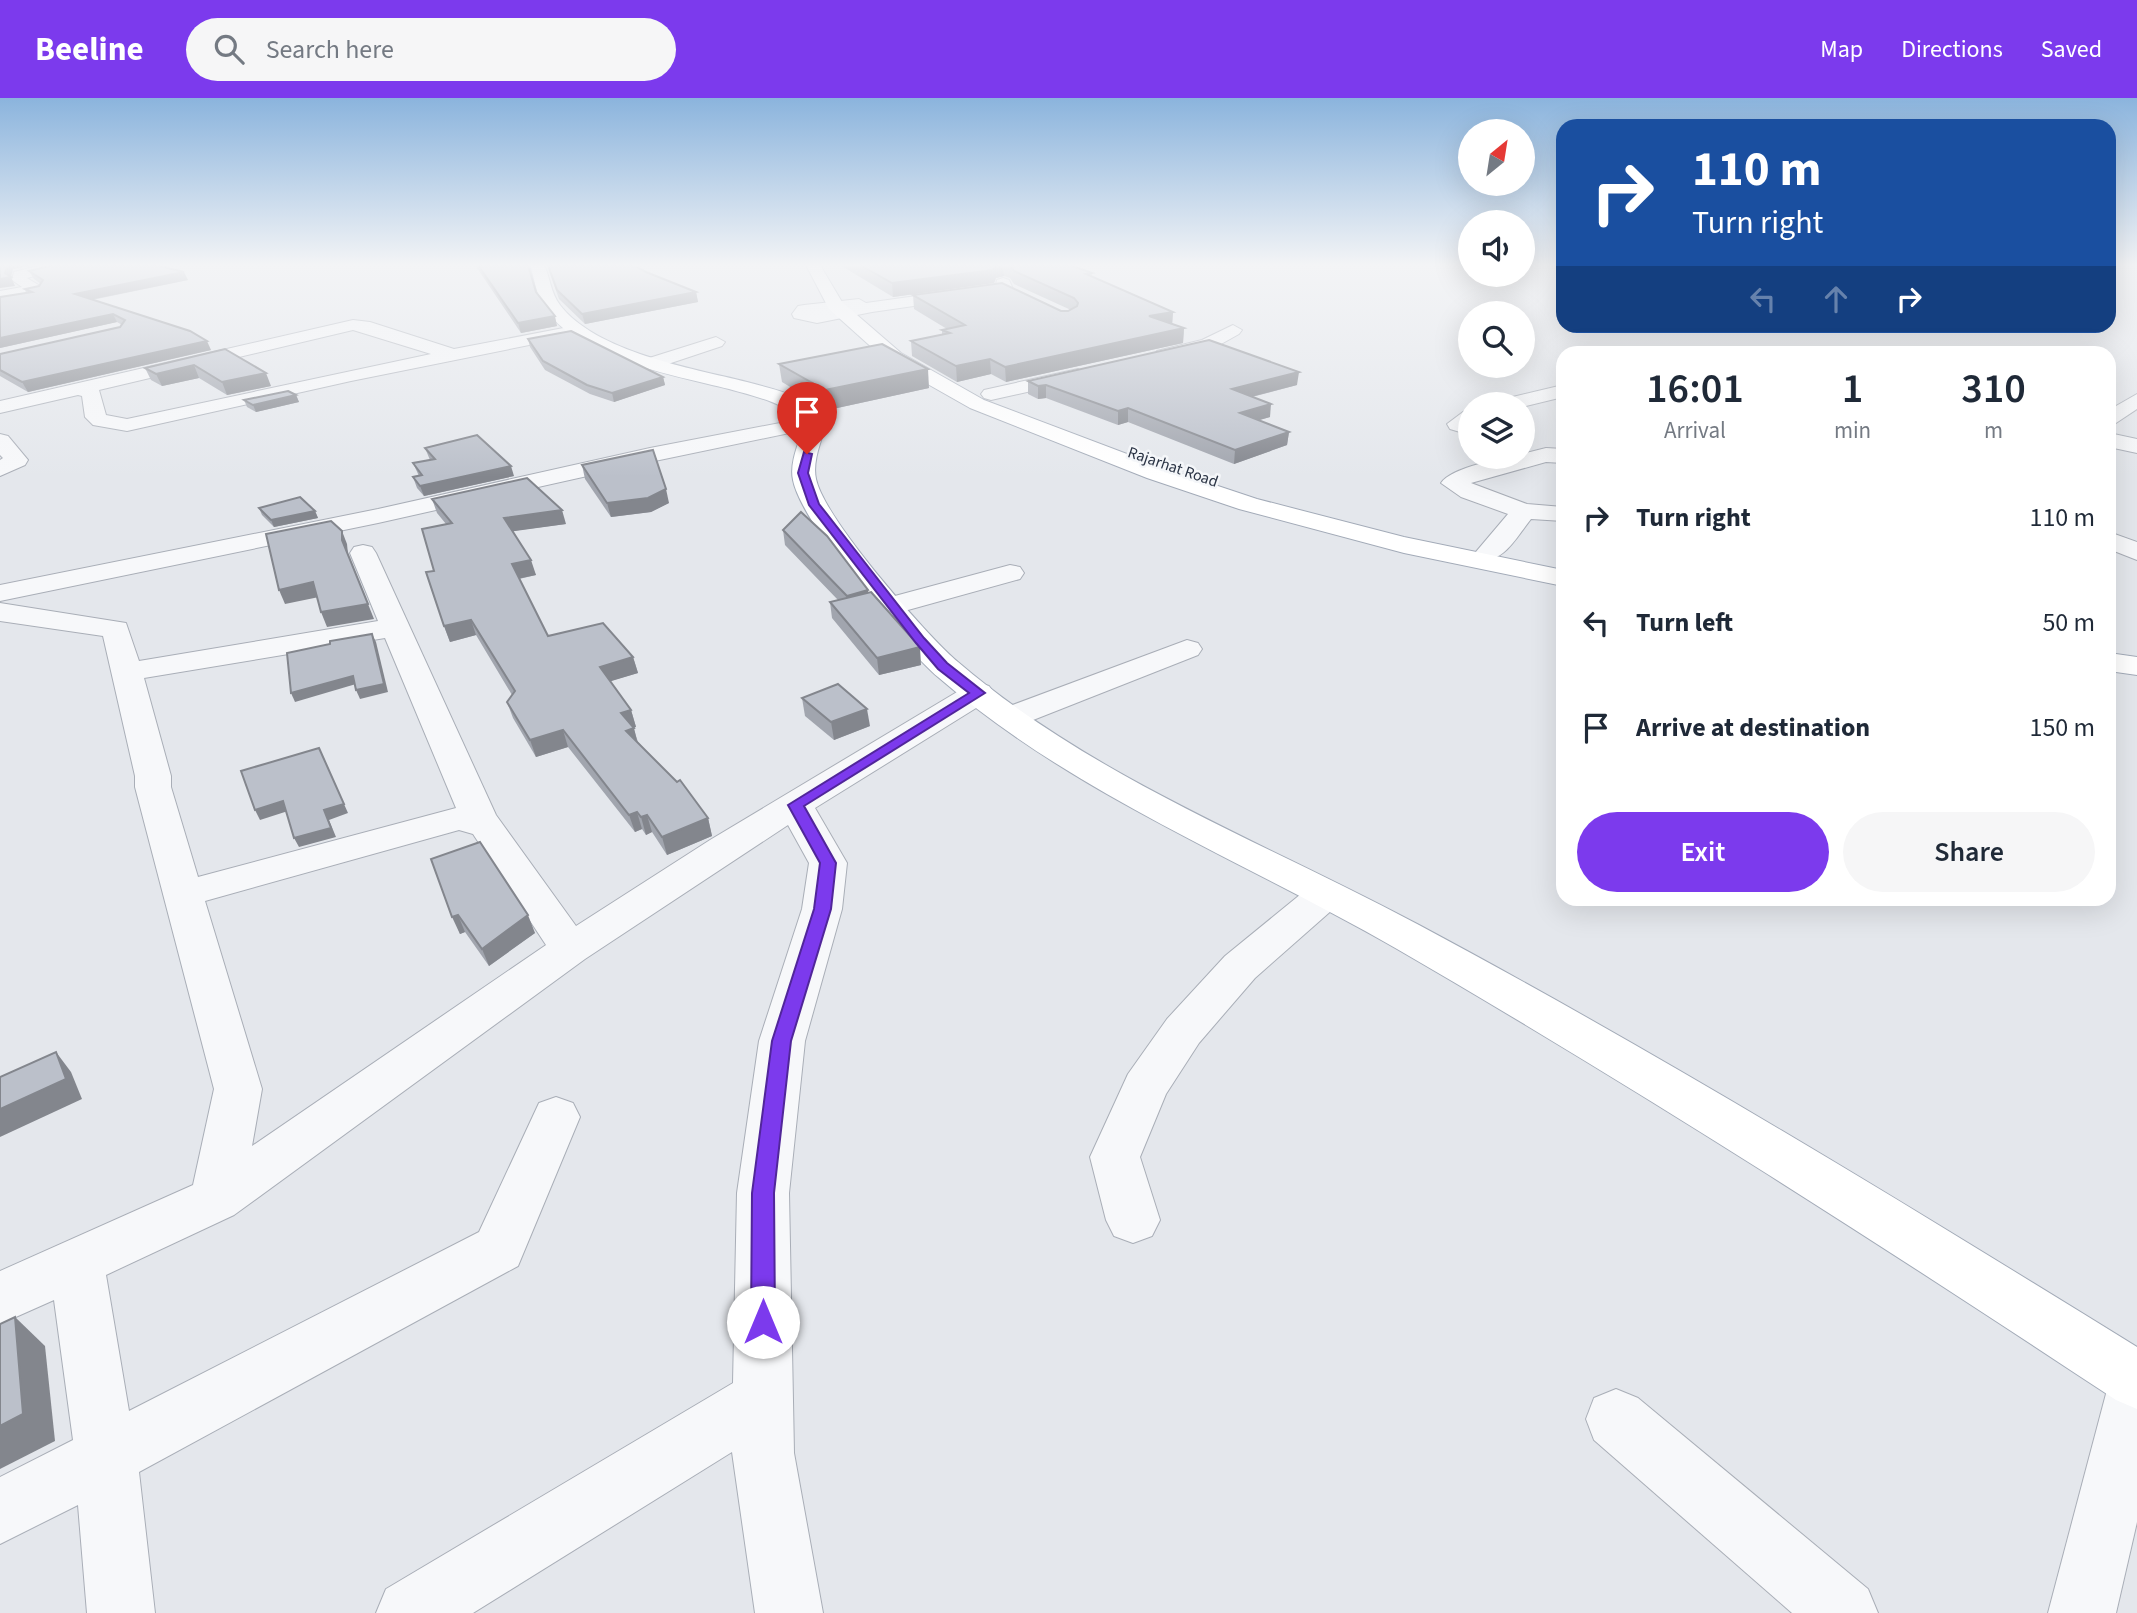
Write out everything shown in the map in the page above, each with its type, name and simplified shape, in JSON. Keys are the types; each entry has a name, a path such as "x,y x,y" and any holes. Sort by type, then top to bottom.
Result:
{"main road":[{"path":"589,336 613,349 653,363 804,408 816,422 803,473 814,505 891,606 943,666 994,705 1065,753 1400,932 1639,1070 2137,1380"},
{"path":"877,336 894,357 977,404 1174,479 1248,504 1357,533 1556,576"},
{"name":"Rajarhat Road","path":"890,336 904,347 991,394 1066,429 1167,466 1360,523 1488,553 1556,565"},
{"path":"2116,650 2137,652"},
{"path":"2116,663 2137,666"}],"street":[{"path":"0,407 311,336"},
{"path":"393,336 452,355"},
{"path":"80,389 91,393 96,417 100,421 127,425 550,336"},
{"path":"1150,359 1208,344 1223,336"},
{"path":"653,363 716,342"},
{"path":"991,394 1096,371"},
{"path":"1535,398 1556,393"},
{"path":"2116,414 2137,400"},
{"path":"0,593 378,516 650,455 816,422"},
{"path":"0,441 17,460 0,469"},
{"path":"2116,442 2137,446"},
{"path":"1535,451 1555,456"},
{"path":"1555,456 1468,475 1453,483 1469,492 1524,511 1556,513"},
{"path":"1488,553 1524,511"},
{"path":"363,552 480,821"},
{"path":"891,606 1010,573"},
{"path":"0,612 116,628 153,776 153,787 238,1089 216,1199"},
{"path":"127,672 396,627"},
{"path":"0,1297 216,1199 570,949 795,805 994,705 1187,649"},
{"path":"789,1613 763,1453 763,1193 782,1041 822,909 828,863 795,805"},
{"path":"183,894 458,819 480,821 487,825 570,949"},
{"path":"1133,1220 1115,1157 1145,1087 1183,1031 1240,967 1326,894"},
{"path":"0,1512 499,1249 556,1117"},
{"path":"77,1263 106,1457 121,1613"},
{"path":"2081,1613 2137,1390"},
{"path":"410,1613 763,1399"},
{"path":"1616,1419 1844,1613"}],"building":[{"path":"81,336 198,336 207,341 22,382 0,370 0,354"},
{"path":"546,336 580,336 663,377 612,393 587,385 543,361 528,339"},
{"path":"937,336 1149,336 1005,367 990,359 956,366 911,341"},
{"path":"1209,340 1299,372 1232,389 1271,404 1240,413 1289,432 1235,450 1128,408 1118,411 1028,381"},
{"path":"882,344 928,369 825,390 779,364"},
{"path":"225,349 266,373 222,382 194,365 156,374 145,368"},
{"path":"288,391 296,395 253,405 244,400"},
{"path":"477,435 511,466 420,486 413,477 422,475 413,463 435,459 425,448"},
{"path":"653,450 666,489 648,498 607,503 582,465"},
{"path":"527,478 562,510 504,518 531,560 512,564 548,636 603,623 633,657 600,667 631,710 621,713 634,728 626,731 677,782 680,780 708,818 662,837 647,815 641,817 637,812 629,815 563,730 530,740 507,702 515,691 471,620 444,626 426,572 434,571 422,529 452,523 432,499"},
{"path":"300,497 315,511 271,520 259,508"},
{"path":"801,512 827,536 868,590 847,596 783,530"},
{"path":"331,521 342,531 342,540 368,604 321,612 313,582 279,590 266,534"},
{"path":"871,592 920,647 877,658 830,602"},
{"path":"372,634 384,684 356,690 353,676 291,693 287,653 330,644 330,641"},
{"path":"838,684 867,709 831,722 802,698"},
{"path":"319,748 344,804 324,810 331,828 294,838 283,801 255,810 241,771"},
{"path":"480,842 528,915 482,949 458,915 452,917 431,859"},
{"path":"56,1052 66,1079 0,1109 0,1077"},
{"path":"15,1317 23,1414 0,1426 0,1324"}],"route":[{"path":"763,1322 763,1193 782,1041 822,909 828,863 795,805 978,693 943,666 920,641 814,505 803,473 807,454"}]}
